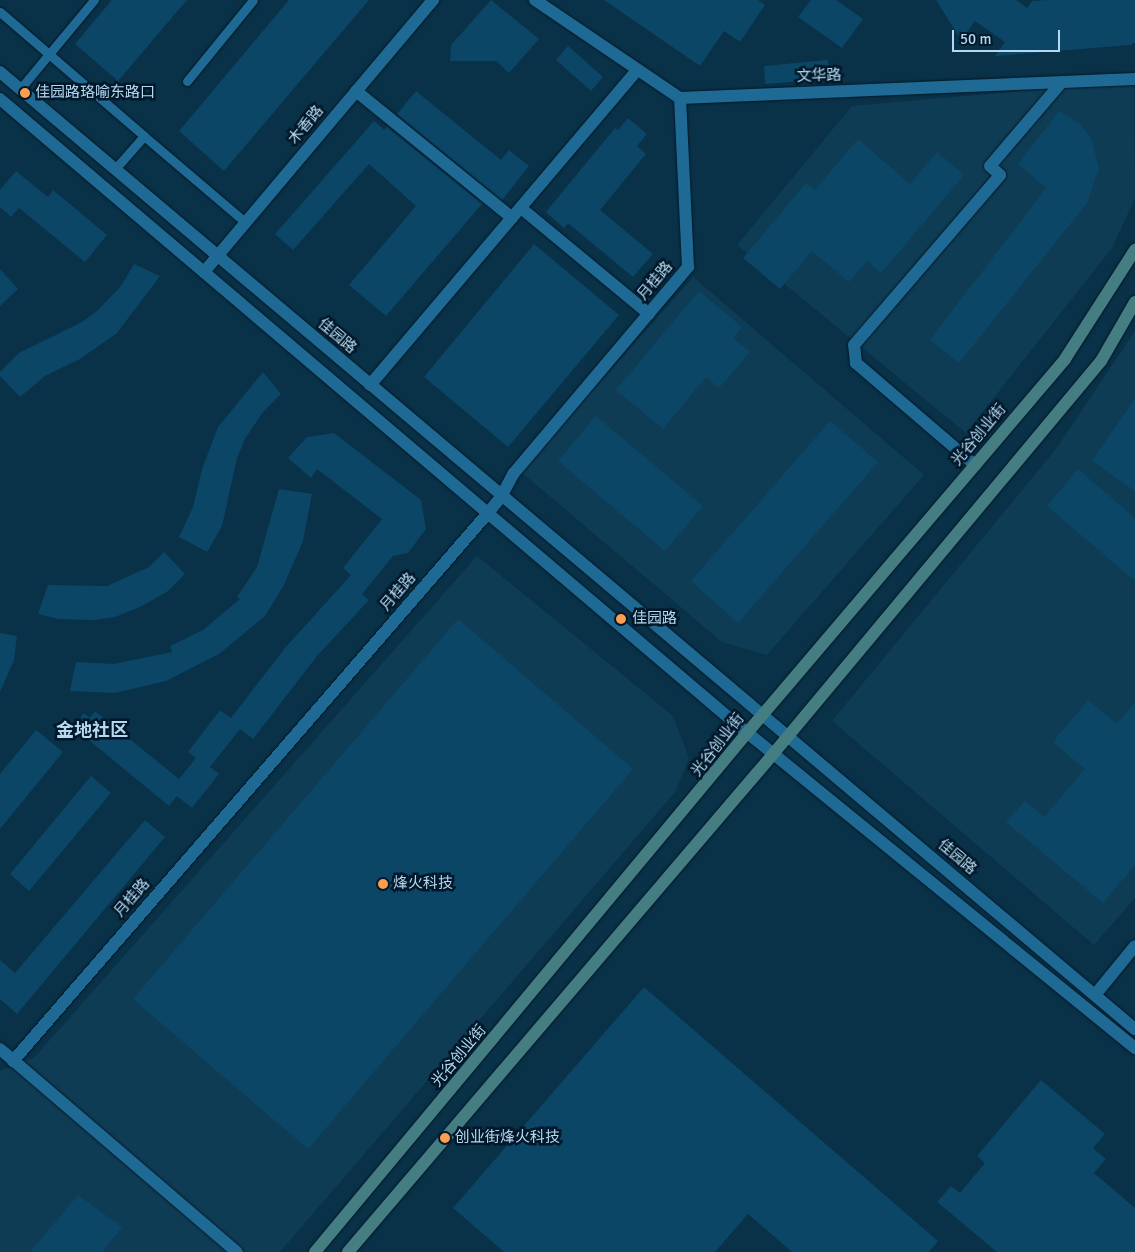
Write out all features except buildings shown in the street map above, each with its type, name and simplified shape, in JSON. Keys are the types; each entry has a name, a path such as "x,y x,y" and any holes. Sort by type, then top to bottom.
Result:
{"main road":[{"name":"光谷创业街","path":"315,1252 763,715 1065,359 1135,250"},
{"path":"348,1252 774,753 787,735 1101,361 1135,302"}],"street":[{"name":"木香路","path":"204,272 433,0"},
{"path":"535,0 680,98"},
{"path":"370,386 637,70"},
{"name":"佳园路","path":"0,72 501,497 787,735 1135,1029"},
{"name":"文华路","path":"680,98 1135,79"},
{"path":"975,465 856,363 852,354 854,345 1000,175 990,166 1061,82"},
{"path":"356,91 512,218"},
{"name":"月桂路","path":"13,1061 488,513 501,497 514,473 688,267 680,98"},
{"path":"0,99 748,733 1135,1048"},
{"path":"521,208 649,314"},
{"path":"1095,995 1135,946"},
{"path":"0,1049 237,1252"}],"lane":[{"path":"20,89 94,0"},
{"path":"188,81 254,0"},
{"path":"0,12 246,222"},
{"path":"115,169 144,136"}],"shaded area":[{"path":"1134,81 1135,198 1112,248 966,433 737,245 852,106"},
{"path":"693,277 924,475 767,655 722,642 521,472"},
{"path":"1135,331 1135,898 1094,945 832,721 1056,449"},
{"path":"477,556 673,716 689,758 675,792 280,1252 0,1252 0,1071 34,1058"}],"place":[{"name":"佳园路珞喻东路口","path":"25,93"},
{"name":"佳园路","path":"621,619"},
{"name":"烽火科技","path":"383,884"},
{"name":"创业街烽火科技","path":"445,1138"}],"district":[{"name":"金地社区","path":"92,730"}]}
